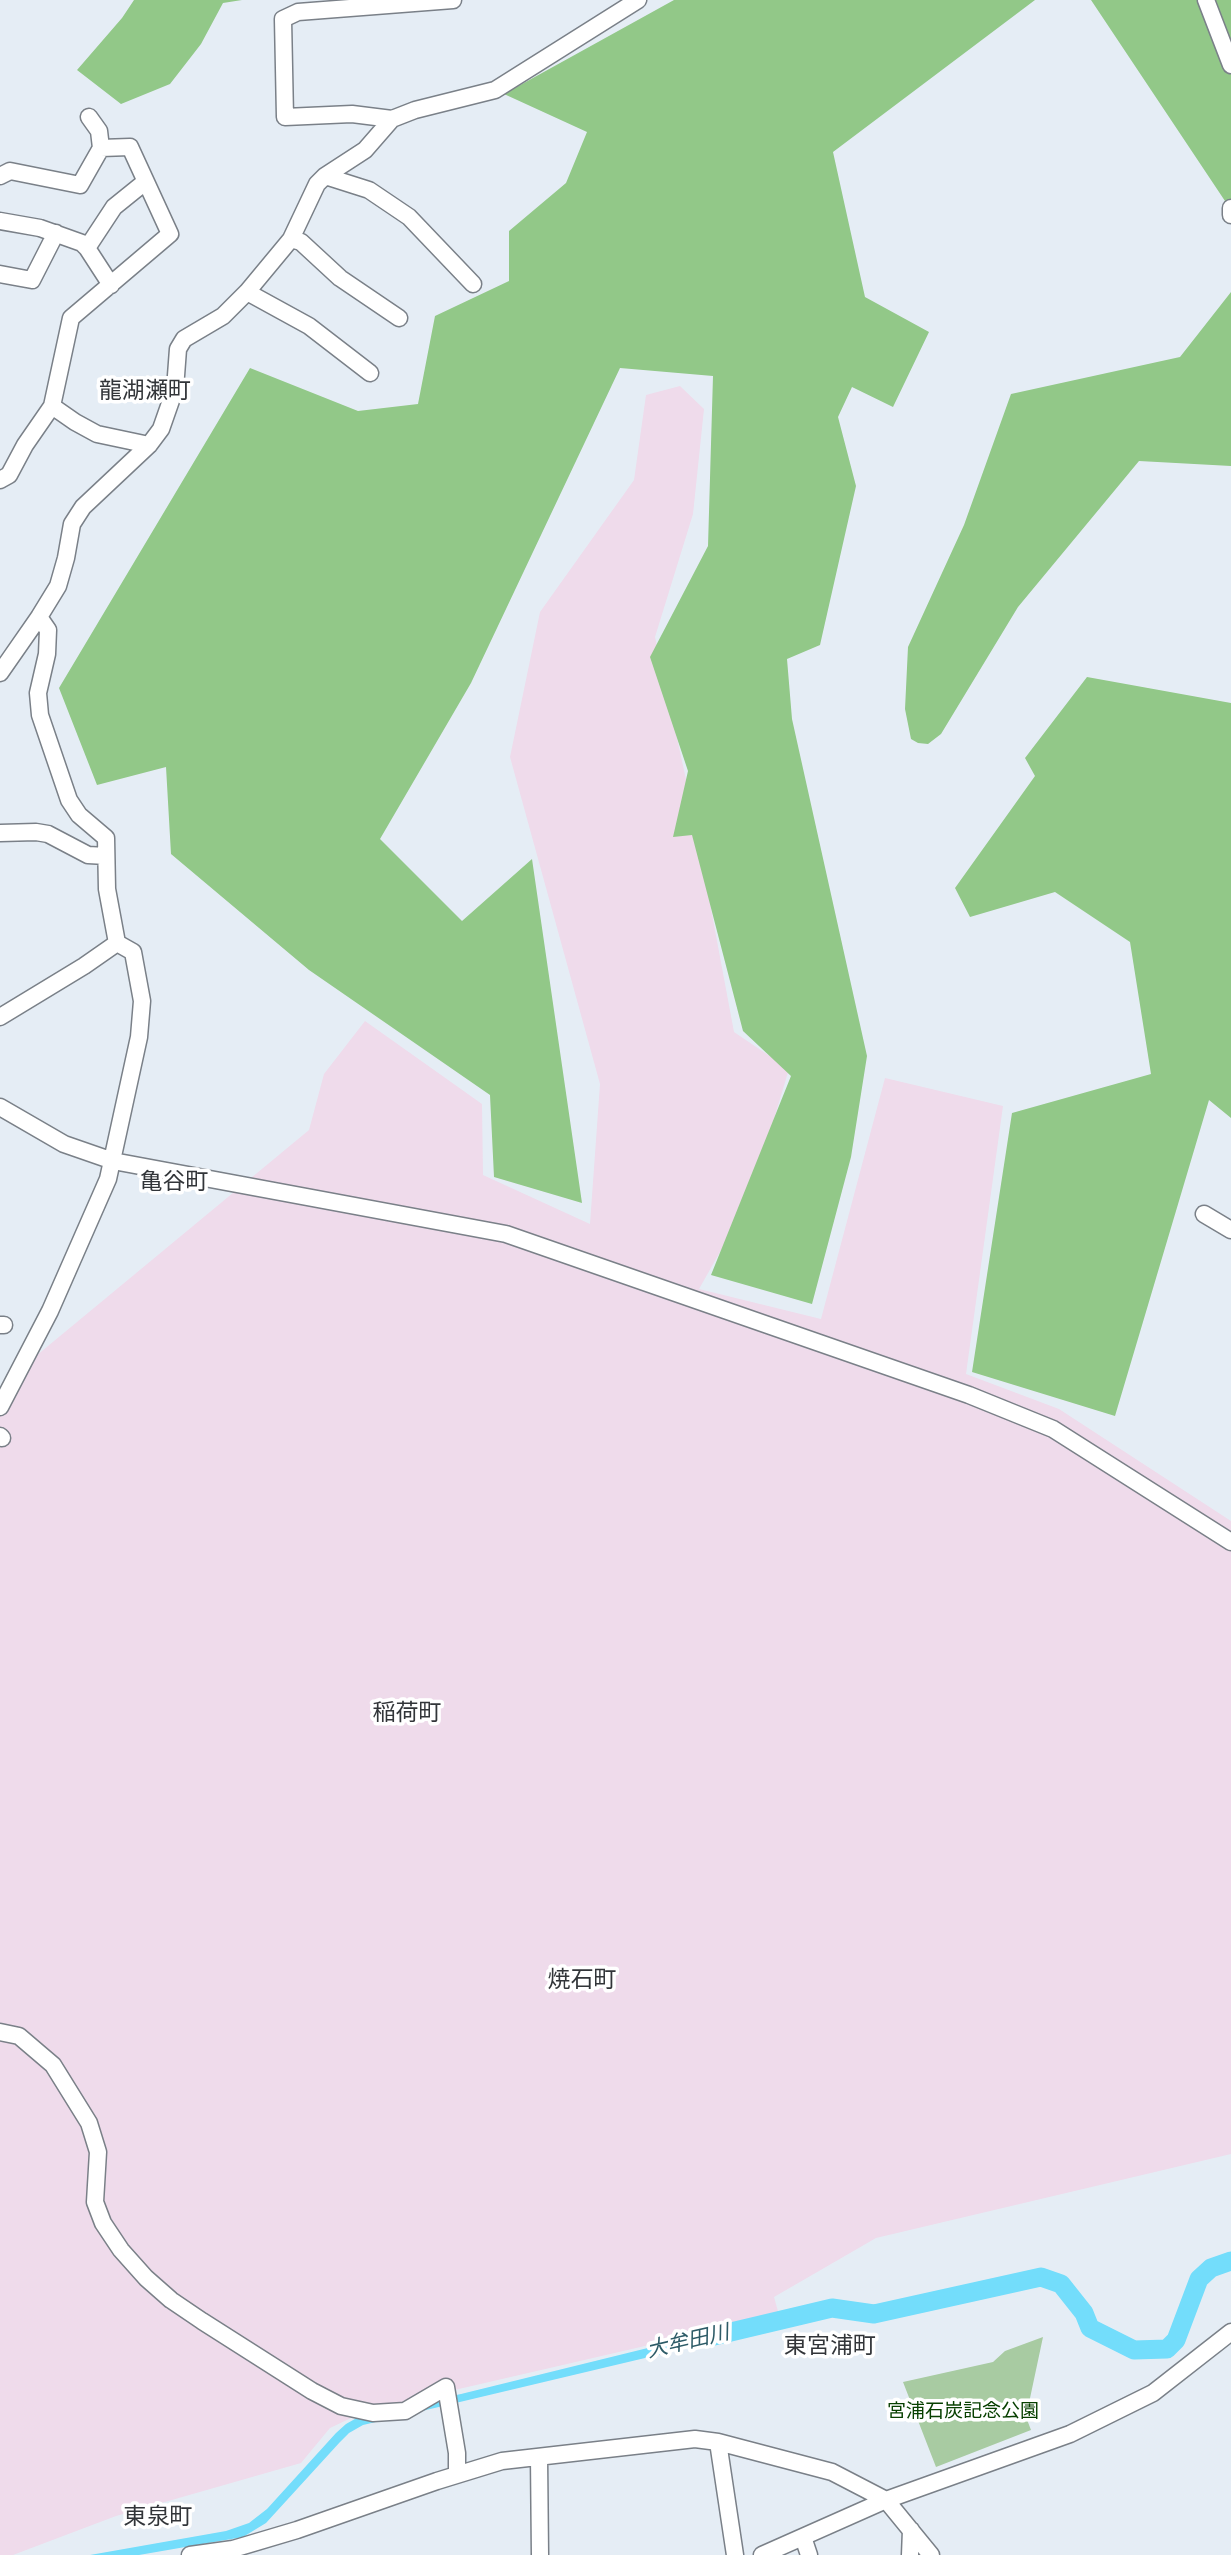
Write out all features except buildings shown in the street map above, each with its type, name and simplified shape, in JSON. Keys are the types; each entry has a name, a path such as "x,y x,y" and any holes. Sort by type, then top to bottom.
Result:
{"street":[{"path":"453,0 298,12 283,19 285,117 352,114 393,118 495,90 638,0"},
{"path":"1206,0 1231,65"},
{"path":"0,176 9,171 80,185 101,148 99,131 89,117"},
{"path":"0,673 58,586 72,524 83,507 149,445 161,429 175,389 178,349 184,339 223,316 247,292 291,239 317,184 365,150 393,118"},
{"path":"0,480 9,475 25,444 52,406 71,318 170,234 130,147 101,148"},
{"path":"326,176 369,190 408,217 473,284"},
{"path":"88,248 114,207 145,182"},
{"path":"1231,208 1231,215"},
{"path":"0,221 40,228 88,248 111,285"},
{"path":"0,274 32,280 56,233"},
{"path":"291,239 301,242 340,278 399,318"},
{"path":"247,292 309,327 370,373"},
{"path":"52,406 97,433 149,445"},
{"path":"0,1406 65,1279 108,1179 139,1037 142,1001 133,953 117,943 107,889 106,838 79,816 69,800 40,715 38,693 47,654 48,630 39,617"},
{"path":"0,833 48,834 88,855 106,856"},
{"path":"0,1017 84,967 117,943"},
{"path":"0,1107 64,1144 86,1154 113,1161 291,1196 490,1230 515,1237 1033,1419 1104,1459 1231,1542"},
{"path":"1204,1214 1231,1230"},
{"path":"0,2032 19,2036 53,2065 89,2123 98,2152 95,2202 103,2223 121,2250 146,2278 202,2321 312,2391 341,2406 373,2413 405,2411 446,2386 457,2453 457,2469"},
{"path":"762,2555 886,2500 1070,2434 1153,2393 1231,2332"},
{"path":"190,2555 233,2549 297,2530 502,2461 695,2440 718,2442 832,2472 886,2500 931,2555"},
{"path":"718,2442 735,2555"},
{"path":"539,2457 540,2555"},
{"path":"910,2555 911,2530"},
{"path":"803,2537 809,2555"}],"shaded area":[{"path":"680,386 704,409 693,514 655,637 692,807 734,1032 789,1069 750,1199 699,1289 821,1319 885,1078 1003,1106 966,1374 1059,1409 1231,1521 1231,2154 876,2238 774,2297 779,2315 368,2410 330,2428 301,2463 116,2516 13,2555 0,2555 0,1405 19,1370 309,1130 324,1074 365,1021 482,1104 483,1175 590,1224 600,1084 510,757 540,612 634,480 646,395"}],"green space":[{"path":"134,0 242,0 223,3 201,44 170,84 121,104 77,70"},
{"path":"674,0 1035,0 833,152 865,297 929,332 893,407 852,387 838,417 856,486 820,645 787,659 792,719 867,1056 851,1157 812,1304 711,1275 791,1076 743,1031 692,835 673,837 688,771 650,657 708,546 713,376 620,368 471,683 380,839 462,921 532,859 582,1203 494,1177 490,1095 309,970 171,854 166,767 97,785 59,688 250,368 358,411 418,404 435,316 509,281 509,231 566,183 587,132 504,94"},
{"path":"1091,0 1231,0 1231,210"},
{"path":"1231,292 1231,466 1139,461 1018,607 941,734 928,744 911,739 905,709 908,647 964,525 1011,394 1180,357"},
{"path":"1087,677 1231,703 1231,1118 1209,1100 1115,1416 972,1372 1012,1113 1151,1074 1130,942 1055,892 970,917 955,888 1035,776 1025,758"},
{"name":"宮浦石炭記念公園","path":"1043,2337 1026,2417 1031,2430 936,2467 903,2382 993,2362 1005,2351"}],"water":[{"path":"729,2328 746,2334 363,2425 340,2442 266,2523 243,2537 139,2555 90,2555 226,2531 249,2523 267,2509 336,2433 362,2415 461,2394"}],"waterway":[{"name":"大牟田川","path":"714,2336 832,2308 874,2314 1041,2277 1061,2284 1084,2313 1090,2328 1134,2350 1167,2349 1176,2340 1199,2279 1211,2268 1231,2261"}],"district":[{"name":"龍湖瀬町","path":"145,392"},
{"name":"亀谷町","path":"174,1183"},
{"name":"稲荷町","path":"407,1714"},
{"name":"焼石町","path":"582,1981"},
{"name":"東宮浦町","path":"830,2347"},
{"name":"東泉町","path":"158,2518"}]}
